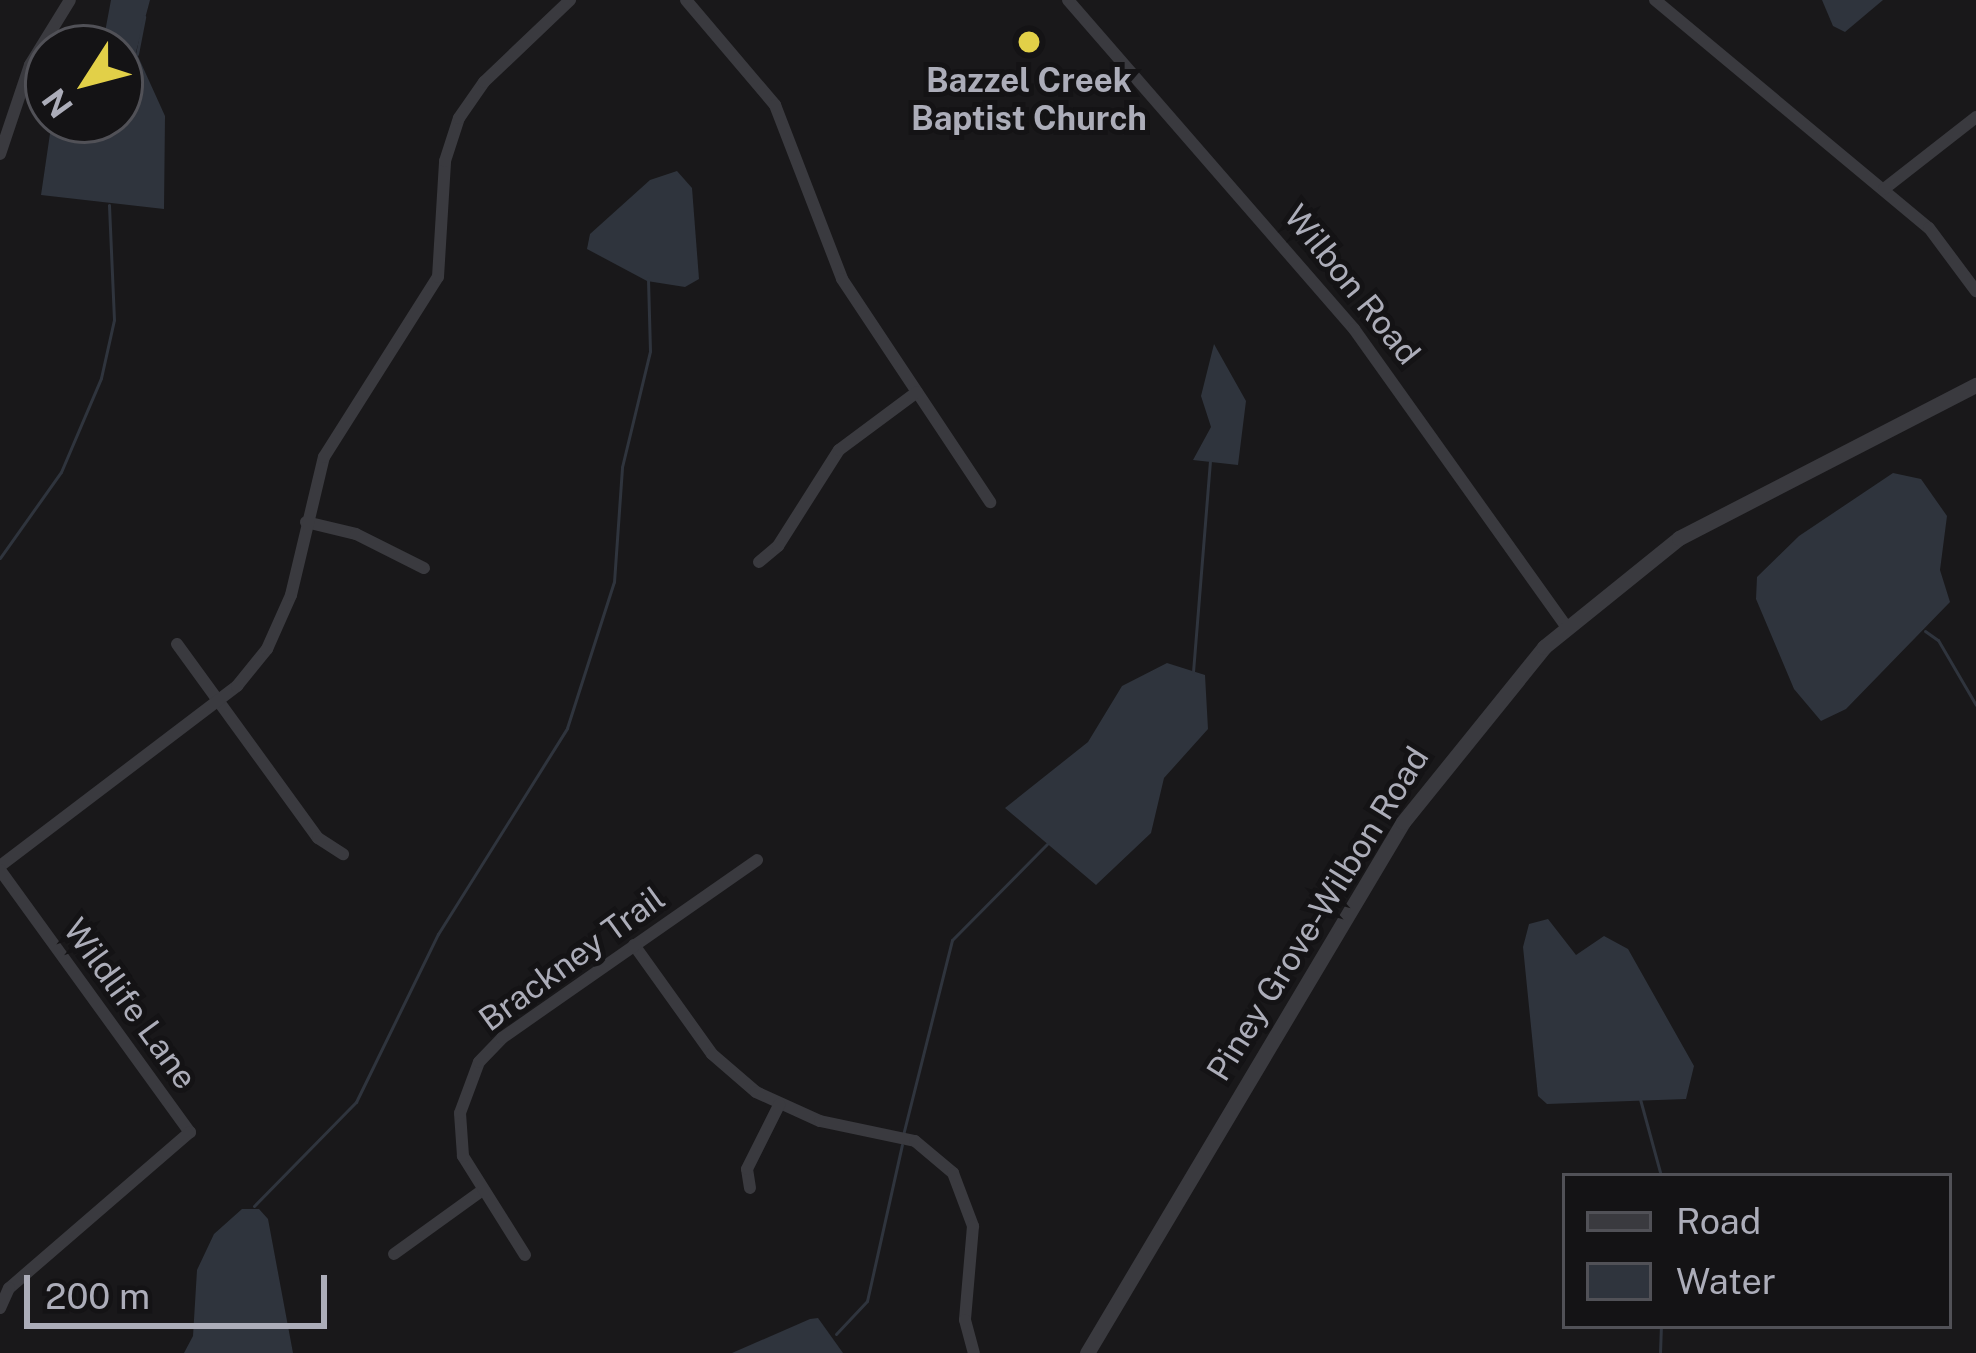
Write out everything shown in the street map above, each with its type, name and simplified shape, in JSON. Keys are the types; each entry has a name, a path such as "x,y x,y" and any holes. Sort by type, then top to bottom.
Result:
{"street":[{"path":"0,154 30,65 70,0"},
{"path":"0,868 218,701 278,632 333,441 437,277 445,161 459,118 484,82 570,0"},
{"path":"686,0 775,105 832,261 990,502"},
{"name":"Wilbon Road","path":"1068,0 1354,329 1565,625"},
{"path":"1655,0 1947,246 1976,291"},
{"path":"1884,189 1976,117"},
{"name":"Piney Grove-Wilbon Road","path":"1087,1353 1403,822 1463,738 1565,625 1679,538 1976,385"},
{"path":"758,562 778,546 839,451 917,392"},
{"path":"306,523 356,534 424,568"},
{"path":"177,644 318,838 344,854"},
{"name":"Brackney Trail","path":"526,1255 480,1192 459,1130 479,1062 757,860"},
{"name":"Wildlife Lane","path":"0,868 190,1132 9,1288 0,1308"},
{"path":"634,946 712,1054 779,1105 915,1141 953,1173 973,1226 965,1320 974,1353"},
{"path":"750,1188 747,1169 779,1105"},
{"path":"394,1254 480,1192"}],"water":[{"path":"111,0 150,0 144,24 106,24"},
{"path":"1822,0 1883,0 1845,32 1833,26"},
{"path":"144,70 165,116 164,209 41,195 48,144 144,144"},
{"path":"677,171 692,188 699,279 685,287 647,281 587,249 590,234 650,180"},
{"path":"1214,344 1246,401 1238,465 1193,460 1211,427 1201,396"},
{"path":"1893,473 1921,479 1947,516 1940,570 1950,602 1846,709 1821,721 1794,689 1756,599 1757,577 1799,536"},
{"path":"1167,663 1205,675 1208,729 1164,778 1151,833 1096,885 1005,808 1088,742 1122,686"},
{"path":"1548,919 1576,955 1604,936 1628,949 1694,1066 1686,1099 1547,1104 1538,1096 1523,947 1529,924"},
{"path":"242,1209 259,1209 268,1219 293,1353 184,1353 193,1336 197,1270 214,1234"},
{"path":"818,1318 843,1353 732,1353 810,1319"}],"waterway":[{"path":"143,24 144,17"},
{"path":"0,558 61,472 101,378 114,320 109,205"},
{"path":"254,1206 356,1102 438,934 567,728 614,582 622,467 650,351 648,278"},
{"path":"1193,672 1210,462"},
{"path":"1925,631 1938,640 1976,705"},
{"path":"903,1135 952,940 1047,844"},
{"path":"1640,1099 1660,1173"},
{"path":"836,1334 867,1301 902,1145"},
{"path":"1660,1353 1661,1329"}],"place":[{"name":"Bazzel Creek Baptist Church","path":"1029,42"}]}
